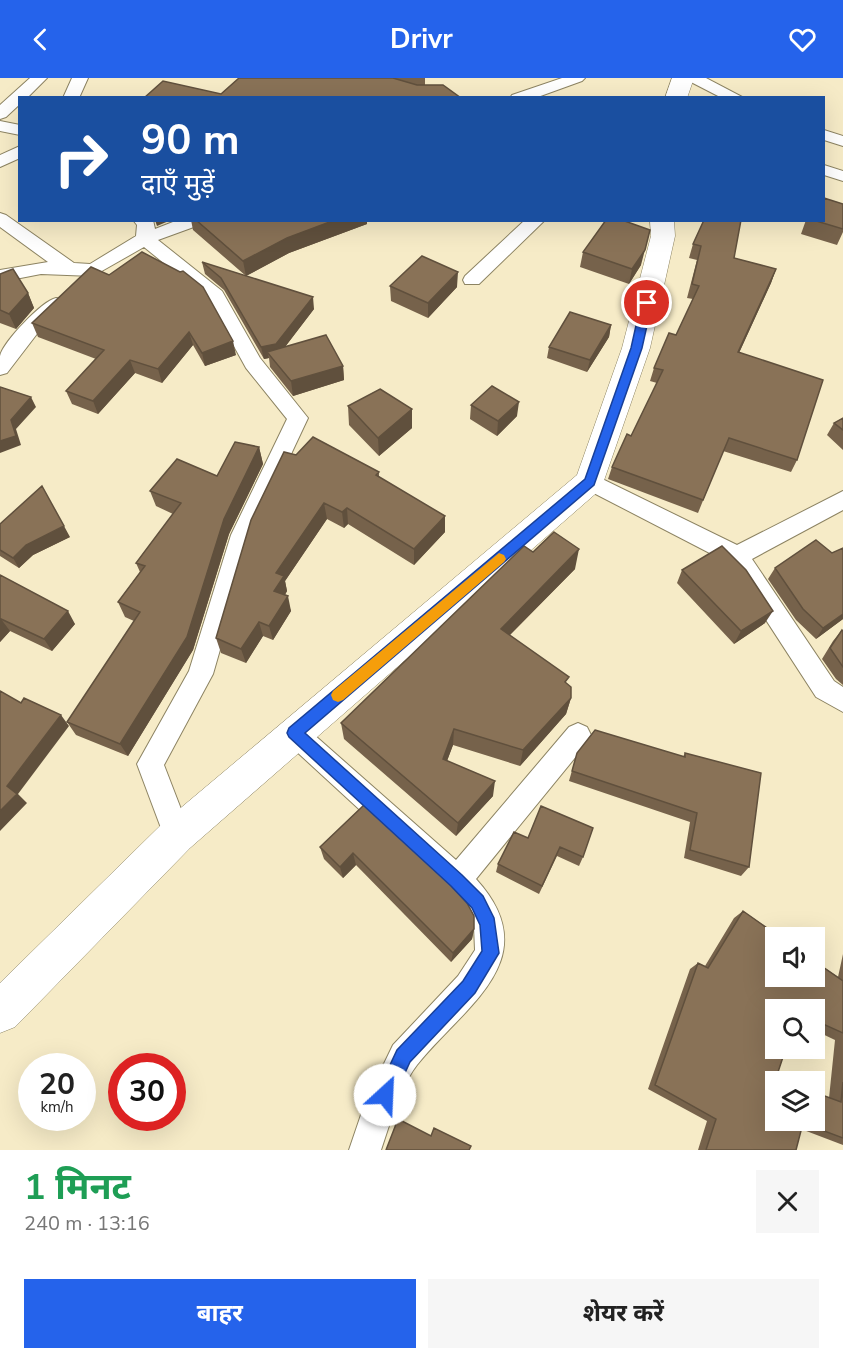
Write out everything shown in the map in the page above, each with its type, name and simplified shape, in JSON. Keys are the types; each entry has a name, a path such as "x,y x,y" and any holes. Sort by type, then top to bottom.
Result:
{"main road":[{"path":"677,96 683,78"},
{"path":"0,1012 177,835 590,481 636,348 656,228"}],"street":[{"path":"20,96 39,78"},
{"path":"72,96 80,78"},
{"path":"524,96 577,78"},
{"path":"694,78 732,96"},
{"path":"0,114 18,97"},
{"path":"0,126 18,130"},
{"path":"825,135 843,141"},
{"path":"0,162 18,153"},
{"path":"825,170 843,176"},
{"path":"0,219 72,282"},
{"path":"0,368 36,321 72,282 93,270 144,230 186,222"},
{"path":"472,280 534,222"},
{"path":"144,230 215,295 253,363 298,418 242,535 201,674 150,764 177,835"},
{"path":"0,276 41,268 72,282"},
{"path":"590,481 737,556 825,689 843,701"},
{"path":"737,556 843,500"},
{"path":"294,733 457,880 477,902 488,924 490,953 469,987 404,1056 376,1114 365,1150"},
{"path":"457,880 578,735"}],"building":[{"path":"239,78 393,78 417,85 443,85 458,96 146,96 163,81 221,94"},
{"path":"825,198 843,204 843,229 820,222 825,222"},
{"path":"198,222 330,222 287,238 243,261"},
{"path":"605,222 628,222 650,230 645,250 632,269 583,252"},
{"path":"703,222 741,222 734,258 776,269 738,352 823,380 797,460 729,438 703,500 612,467 627,434 631,436 663,370 654,368 669,333 676,335 699,286 692,284 701,246 693,244"},
{"path":"142,252 180,272 183,271 203,287 233,341 202,353 189,332 158,369 130,360 93,401 66,391 104,350 32,323 91,267 109,275"},
{"path":"422,256 458,272 428,303 390,286"},
{"path":"202,262 313,297 276,344 261,347 221,278"},
{"path":"13,269 28,293 9,314 0,310 0,274"},
{"path":"570,312 611,325 590,360 549,347"},
{"path":"326,335 343,366 291,381 267,352"},
{"path":"492,386 519,402 498,421 471,405"},
{"path":"0,387 31,397 11,420 16,436 0,441"},
{"path":"380,389 412,409 378,438 348,406"},
{"path":"843,418 843,430 834,423"},
{"path":"313,437 379,472 376,475 445,516 414,549 347,508 342,512 324,503 276,573 284,576 274,591 288,596 269,626 259,622 241,649 216,638 251,520 284,452 296,455"},
{"path":"235,442 259,447 224,519 187,637 120,744 67,722 140,612 118,602 145,566 136,563 181,503 150,491 177,459 217,476"},
{"path":"42,486 64,526 26,545 13,558 0,550 0,524"},
{"path":"554,532 579,549 501,629 569,677 565,682 571,687 571,698 523,750 454,729 443,759 495,781 458,823 341,723 524,546 533,552"},
{"path":"816,540 832,553 843,548 843,614 823,628 803,609 775,568"},
{"path":"722,546 746,570 773,611 741,631 682,570"},
{"path":"0,575 68,611 44,639 0,620"},
{"path":"843,631 843,667 830,648"},
{"path":"0,691 21,703 24,698 61,715 7,786 17,794 0,811"},
{"path":"595,730 685,757 685,753 761,773 749,867 690,850 697,813 572,771 577,753"},
{"path":"364,805 446,880 467,903 474,916 474,929 453,953 353,853 340,867 320,847"},
{"path":"541,806 593,828 583,857 560,847 542,886 498,864 514,832 528,838"},
{"path":"743,911 766,927 765,987 825,987 825,969 843,981 843,1033 825,1025 825,999 765,999 765,1059 782,1059 778,1071 765,1071 765,1131 801,1131 796,1150 706,1150 716,1119 655,1085 698,963 708,968"},
{"path":"843,1082 843,1138 824,1131 825,1096 841,1102"},
{"path":"398,1119 431,1136 434,1128 471,1146 469,1150 386,1150"}],"slow traffic":[{"path":"338,695 499,559"}],"route":[{"path":"385,1095 404,1056 469,987 490,953 488,924 477,902 457,880 294,733 590,481 636,348 647,303"}]}
